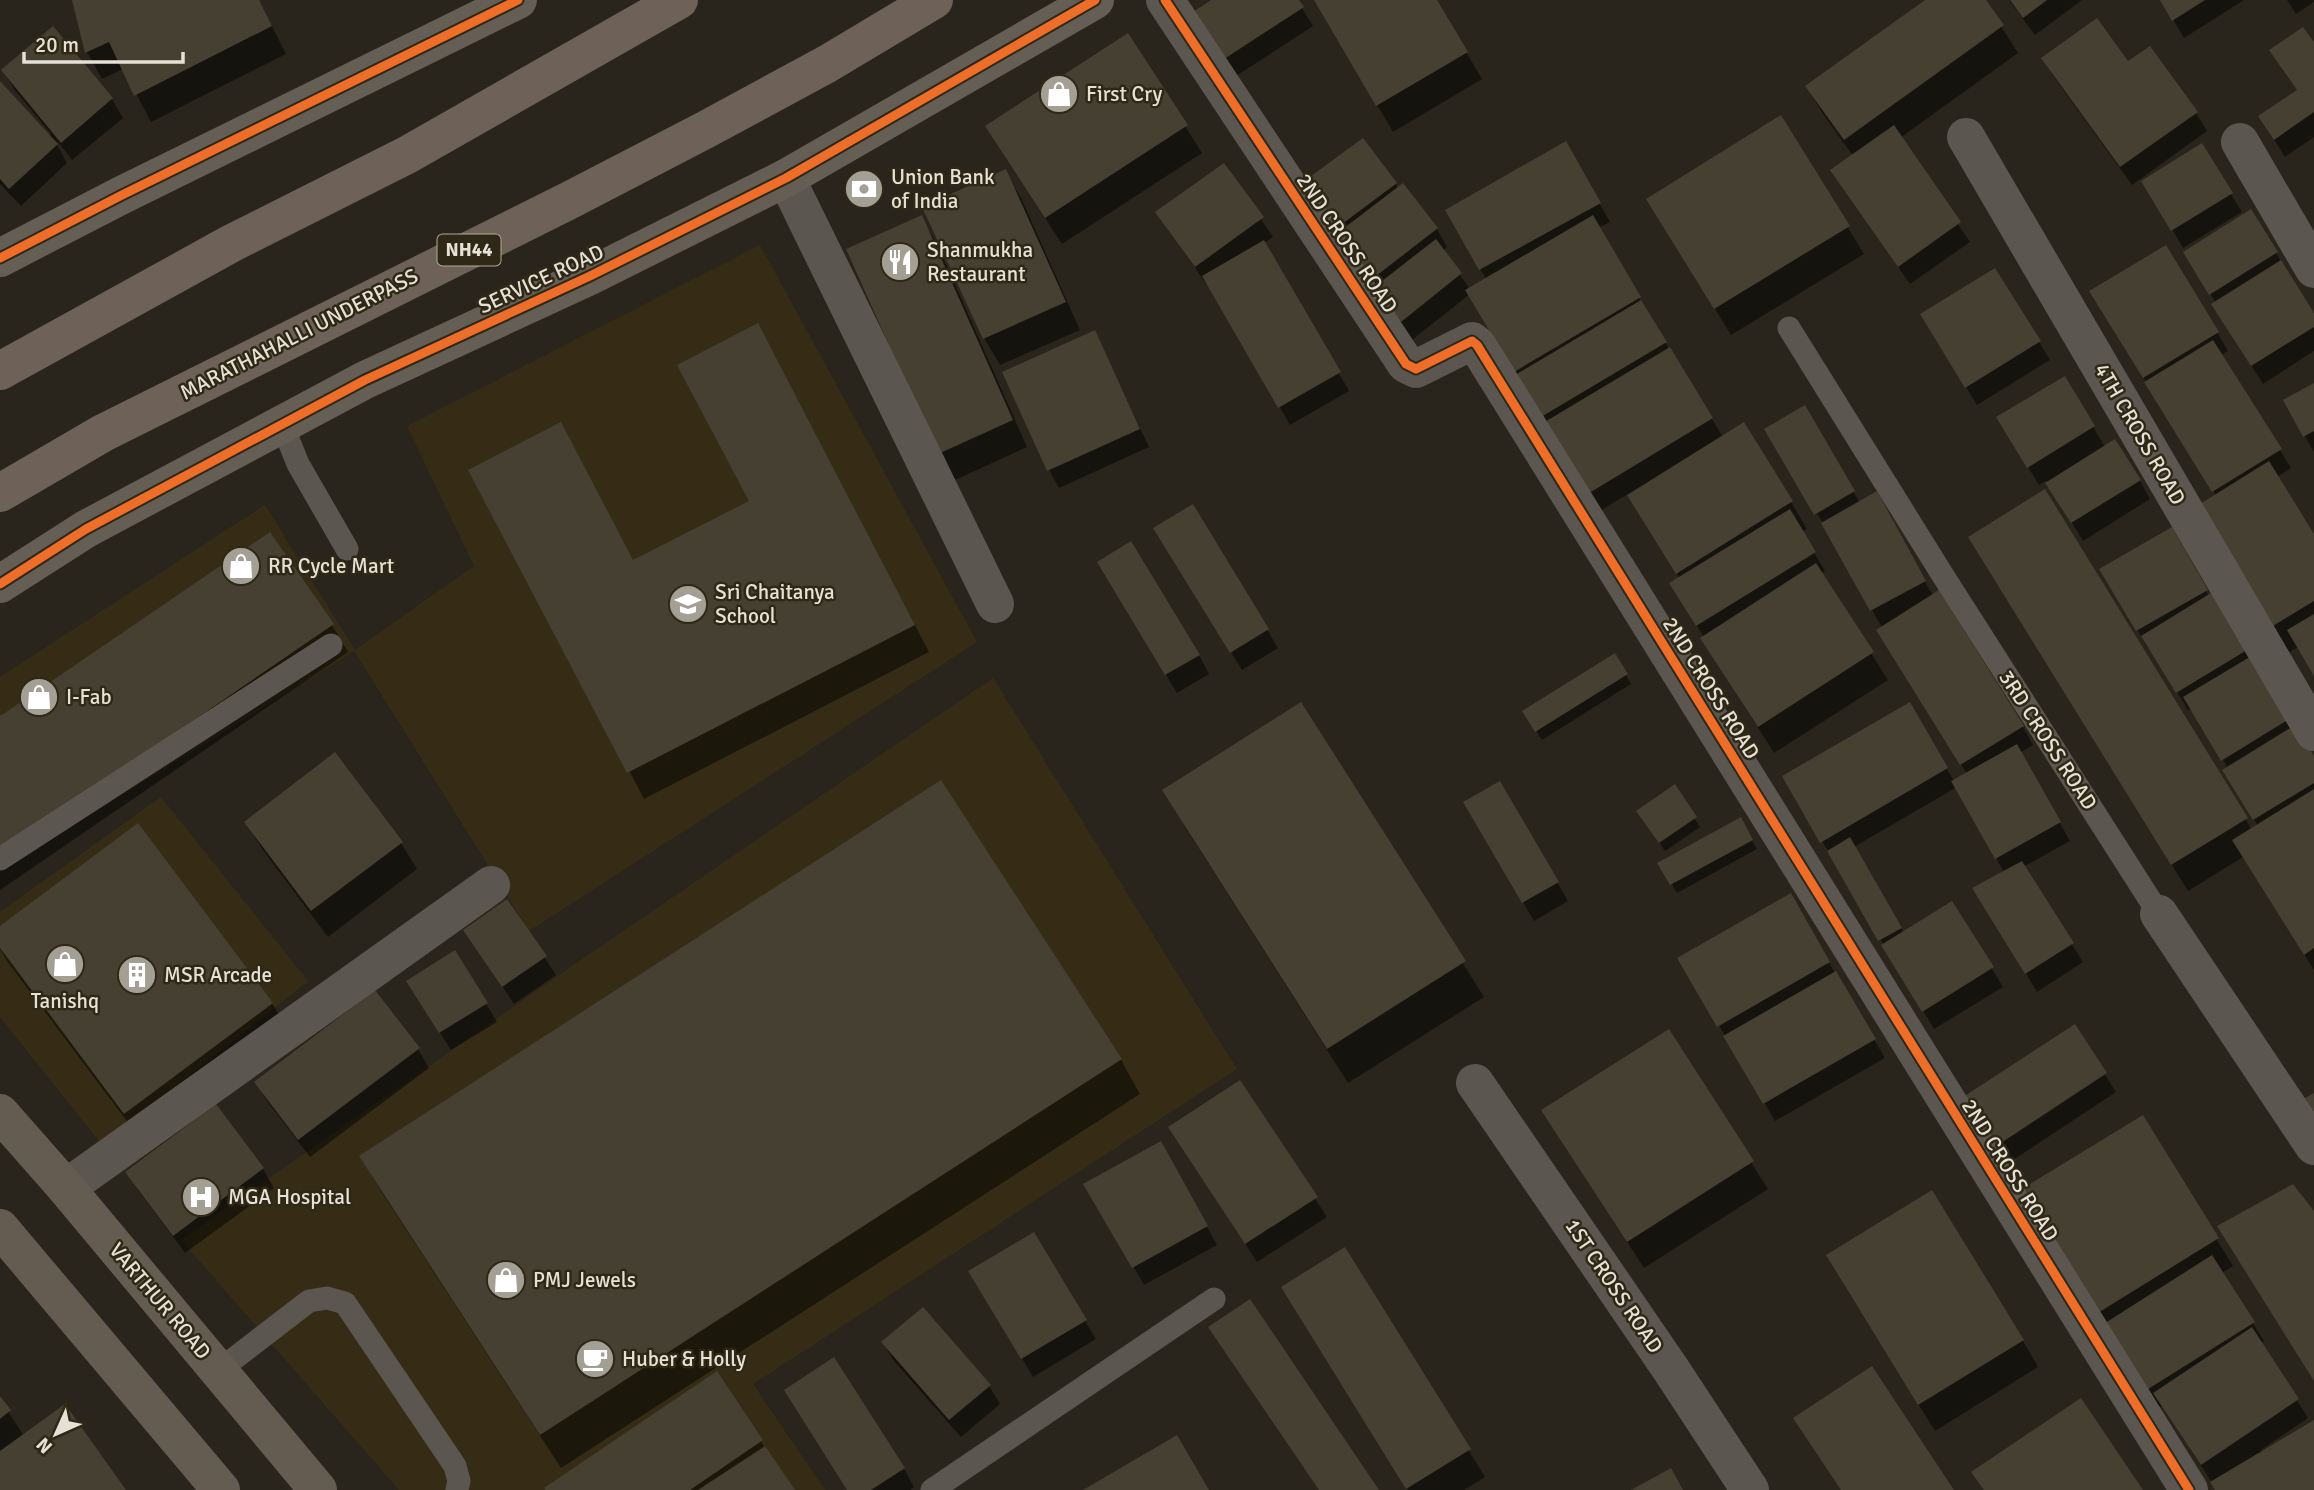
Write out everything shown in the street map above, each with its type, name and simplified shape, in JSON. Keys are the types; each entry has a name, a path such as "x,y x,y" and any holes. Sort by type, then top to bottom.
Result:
{"highway":[{"path":"0,371 232,243 407,155 679,0"},
{"name":"MARATHAHALLI UNDERPASS","path":"0,493 103,433 693,136 827,64 934,0"}],"main road":[{"name":"VARTHUR ROAD","path":"0,1113 318,1490"},
{"path":"0,1228 221,1490"}],"street":[{"path":"0,258 517,0"},
{"name":"SERVICE ROAD","path":"0,584 86,528 365,380 590,276 786,178 1095,0"},
{"name":"2ND CROSS ROAD","path":"1165,0 1406,364 1416,369 1472,341 1477,345 2189,1490"},
{"name":"4TH CROSS ROAD","path":"1966,137 2314,732"},
{"path":"2240,142 2314,269"},
{"path":"786,178 995,604"},
{"path":"66,1188 491,885"},
{"name":"3RD CROSS ROAD","path":"2159,914 2314,1146"},
{"name":"1ST CROSS ROAD","path":"1475,1083 1750,1490"}],"lane":[{"name":"3RD CROSS ROAD","path":"1789,328 2159,914"},
{"path":"282,424 298,464 347,549"},
{"path":"0,859 331,645"},
{"path":"218,1371 309,1301 327,1298 345,1303 455,1465 459,1481 457,1490"},
{"path":"932,1490 1214,1299"}],"shaded area":[{"name":"Sri Chaitanya School","path":"760,245 977,642 529,931 354,651 0,871 0,677 265,505 355,650 474,566 407,426"},
{"path":"993,678 1237,1069 753,1384 825,1490 399,1490 181,1240 572,966"},
{"name":"MSR Arcade","path":"161,797 308,981 102,1145 0,1017 0,912"}],"building":[{"path":"72,0 259,0 272,26 134,96 109,42 85,53"},
{"path":"1211,0 1299,0 1304,7 1218,63 1187,16"},
{"path":"1314,0 1437,0 1468,52 1376,106"},
{"path":"1925,0 1986,0 2004,25 1844,140 1805,86"},
{"path":"2010,0 2047,0 2023,18"},
{"path":"2160,0 2205,0 2172,21"},
{"path":"2097,18 2128,61 2150,46 2198,112 2120,167 2041,58"},
{"path":"53,26 113,98 61,143 1,70"},
{"path":"2303,27 2314,42 2314,112 2274,140 2258,116 2297,90 2269,50"},
{"path":"1128,33 1188,125 1045,218 985,126"},
{"path":"0,81 58,144 9,189 0,179"},
{"path":"1781,115 1850,226 1714,309 1646,199"},
{"path":"1894,125 1961,222 1898,267 1830,170"},
{"path":"1363,138 1397,183 1330,233 1296,187"},
{"path":"1566,141 1601,203 1479,270 1445,210"},
{"path":"2202,143 2233,193 2171,231 2141,181"},
{"path":"1224,163 1264,217 1195,267 1155,212"},
{"path":"1006,169 1066,302 983,339 922,207"},
{"path":"1403,183 1438,228 1367,283 1331,238"},
{"path":"2251,209 2278,252 2209,295 2183,252"},
{"path":"922,215 1013,420 938,454 846,249"},
{"path":"1593,215 1641,297 1514,372 1465,290"},
{"path":"1436,239 1462,273 1391,330 1364,295"},
{"path":"1264,240 1341,372 1278,408 1202,276"},
{"path":"2166,245 2219,332 2143,378 2089,291"},
{"path":"2281,260 2314,313 2314,327 2251,366 2211,304"},
{"path":"1995,268 2041,341 1965,388 1920,314"},
{"path":"1641,300 1667,342 1541,417 1515,375"},
{"path":"758,323 915,625 627,773 468,470 561,422 633,560 749,501 677,365"},
{"path":"1095,330 1140,429 1047,471 1002,372"},
{"path":"2213,340 2282,449 2212,492 2144,382"},
{"path":"1670,347 1713,418 1586,495 1543,423"},
{"path":"2065,376 2095,426 2027,468 1996,417"},
{"path":"2314,383 2314,431 2303,437 2283,400"},
{"path":"1805,405 1855,491 1814,515 1764,429"},
{"path":"1744,422 1793,501 1676,574 1627,495"},
{"path":"2115,439 2141,480 2071,523 2045,483"},
{"path":"2269,461 2314,534 2314,601 2263,632 2187,512"},
{"path":"2045,489 2248,818 2171,865 1968,537"},
{"path":"1877,491 1926,581 1870,611 1821,523"},
{"path":"1193,504 1269,629 1230,653 1153,528"},
{"path":"1790,509 1816,552 1696,626 1669,583"},
{"path":"2172,527 2208,590 2136,631 2099,569"},
{"path":"270,532 334,624 0,853 0,715"},
{"path":"1131,541 1200,655 1165,675 1097,562"},
{"path":"1816,563 1874,652 1758,727 1700,638"},
{"path":"1939,590 2024,726 1960,765 1876,630"},
{"path":"2211,593 2247,650 2176,693 2141,636"},
{"path":"2314,614 2314,676 2287,630"},
{"path":"1615,653 1628,674 1535,732 1522,711"},
{"path":"2253,655 2291,718 2221,761 2183,697"},
{"path":"1301,702 1466,961 1327,1049 1162,790"},
{"path":"1910,702 1948,768 1820,843 1782,776"},
{"path":"2295,725 2314,756 2314,783 2253,820 2222,770"},
{"path":"2017,744 2061,822 1995,859 1951,781"},
{"path":"335,752 403,842 311,911 244,822"},
{"path":"941,780 1122,1059 540,1435 359,1156"},
{"path":"1500,781 1559,882 1522,903 1463,802"},
{"path":"1675,784 1697,817 1659,843 1636,811"},
{"path":"2314,789 2314,948 2304,955 2232,840"},
{"path":"1741,817 1753,840 1670,885 1657,863"},
{"name":"MSR Arcade","path":"138,823 273,1003 124,1114 0,948 0,926"},
{"path":"1850,837 1902,928 1878,941 1827,851"},
{"path":"2022,861 2074,943 2025,974 1972,888"},
{"path":"1791,893 1830,962 1717,1027 1677,958"},
{"path":"507,899 547,956 502,987 463,930"},
{"path":"1952,901 1994,967 1922,1012 1881,945"},
{"path":"455,950 488,1003 439,1033 406,981"},
{"path":"1836,971 1876,1039 1763,1104 1723,1036"},
{"path":"375,990 420,1048 298,1140 254,1082"},
{"path":"2075,1024 2107,1073 1992,1149 1960,1099"},
{"path":"1669,1029 1754,1161 1627,1242 1541,1110"},
{"path":"1240,1080 1318,1197 1245,1244 1168,1127"},
{"path":"2314,1093 2314,1123 2300,1101"},
{"path":"216,1104 264,1168 173,1236 125,1172"},
{"path":"2143,1115 2219,1238 2093,1316 2017,1192"},
{"path":"1161,1141 1208,1226 1132,1268 1083,1184"},
{"path":"2293,1184 2314,1211 2314,1381 2217,1226"},
{"path":"1932,1190 2024,1340 1918,1405 1826,1255"},
{"path":"1034,1232 1087,1320 1021,1359 968,1271"},
{"path":"1345,1247 1471,1449 1406,1489 1281,1287"},
{"path":"2212,1255 2255,1322 2145,1391 2102,1325"},
{"path":"1250,1299 1379,1490 1319,1490 1208,1327"},
{"path":"923,1307 991,1385 949,1420 881,1342"},
{"path":"2252,1327 2299,1399 2201,1465 2153,1393"},
{"path":"834,1357 905,1468 871,1490 847,1490 784,1390"},
{"path":"1872,1366 1954,1490 1841,1490 1793,1418"},
{"path":"717,1371 763,1440 690,1490 544,1488"},
{"path":"0,1396 11,1410 0,1419"},
{"path":"2081,1398 2143,1490 1984,1490 1971,1472"},
{"path":"65,1404 126,1490 0,1490 0,1451"},
{"path":"2314,1420 2314,1490 2215,1490 2210,1482"},
{"path":"1177,1435 1209,1490 1083,1490"},
{"path":"765,1446 795,1490 698,1490"},
{"path":"1671,1468 1683,1490 1631,1490"}],"cycle path":[{"path":"0,258 518,0"},
{"path":"0,584 86,529 365,380 590,276 786,178 1095,0"},
{"path":"1165,0 1406,364 1416,369 1472,341 1477,345 2189,1490"}],"place":[{"name":"First Cry","path":"1059,94"},
{"name":"Union Bank of India","path":"864,189"},
{"name":"Shanmukha Restaurant","path":"900,262"},
{"name":"RR Cycle Mart","path":"241,566"},
{"name":"Sri Chaitanya School","path":"688,604"},
{"name":"I-Fab","path":"39,697"},
{"name":"Tanishq","path":"65,964"},
{"name":"MSR Arcade","path":"137,975"},
{"name":"MGA Hospital","path":"201,1197"},
{"name":"PMJ Jewels","path":"506,1280"},
{"name":"Huber & Holly","path":"595,1359"}]}
